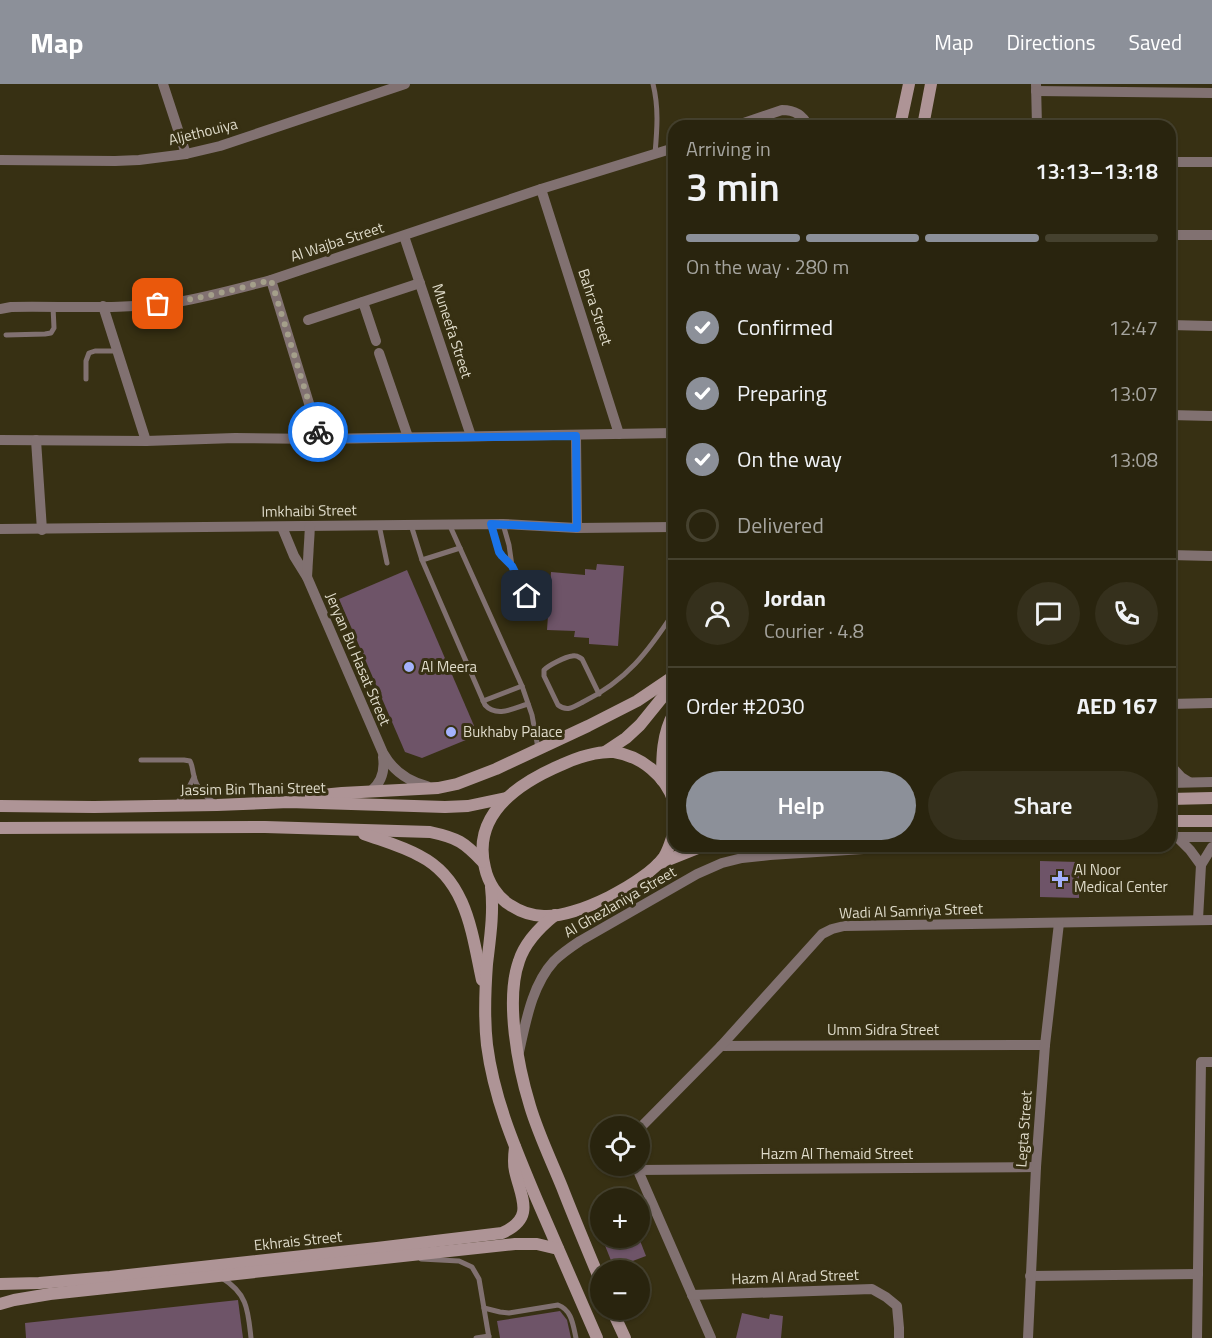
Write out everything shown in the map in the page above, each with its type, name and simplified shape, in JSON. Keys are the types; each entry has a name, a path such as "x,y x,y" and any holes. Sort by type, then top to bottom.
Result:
{"main road":[{"path":"901,120 909,84"},
{"path":"924,120 931,84"},
{"path":"289,801 316,795 438,788 457,784 496,769 588,726 629,705 668,680"},
{"path":"605,752 640,725 668,690"},
{"path":"662,780 663,747 668,730"},
{"path":"597,1338 515,1147 493,1083 487,1045 485,996 493,901 483,862 483,843 488,824 506,798 543,772 572,760 605,752 625,755 650,767 668,789"},
{"name":"Jassim Bin Thani Street","path":"0,807 174,806 289,801 445,807 468,806 506,798"},
{"path":"1176,799 1212,798"},
{"path":"1176,821 1212,821"},
{"path":"0,828 265,827 430,832 452,837 467,846 483,862"},
{"path":"0,834 18,828"},
{"path":"351,830 422,856 450,880 462,899 469,919 485,996"},
{"path":"490,883 501,897 517,909 529,914 555,915 582,908 635,882 657,864 665,855 668,847"},
{"path":"657,864 688,852"},
{"path":"555,915 533,936 519,961 514,979 513,1020 518,1055 530,1105 592,1260"},
{"name":"Ekhrais Street","path":"0,1284 39,1283 110,1276 502,1233 511,1229 518,1222 523,1212 524,1202 514,1169 515,1147"},
{"name":"Ekhrais Street","path":"0,1304 50,1294 526,1244 558,1249"},
{"path":"617,1320 625,1338"}],"street":[{"path":"163,84 186,154"},
{"name":"Aljethouiya","path":"0,160 139,160 186,154 220,146 405,84"},
{"path":"1037,120 1036,88 1150,89 1212,93"},
{"path":"753,120 782,110 797,113 805,120"},
{"name":"Al Wajba Street","path":"0,309 139,305 177,302 225,292 271,280 541,189 668,150"},
{"path":"1176,162 1212,162"},
{"name":"Bahra Street","path":"541,189 619,434"},
{"path":"1176,234 1212,235"},
{"name":"Muneefa Street","path":"404,236 471,436"},
{"path":"271,280 320,439"},
{"path":"308,320 420,283"},
{"path":"363,302 376,341"},
{"path":"103,306 146,441"},
{"path":"1176,325 1212,326"},
{"path":"379,353 408,437"},
{"path":"1176,415 1212,416"},
{"path":"0,440 146,441 668,433"},
{"path":"576,436 577,528"},
{"path":"36,441 42,530"},
{"name":"Imkhaibi Street","path":"0,529 450,524 577,528 668,527"},
{"name":"Jeryan Bu Hasat Street","path":"307,577 310,526"},
{"name":"Jeryan Bu Hasat Street","path":"282,527 294,556 307,577 383,753 393,767 406,778 438,788"},
{"path":"1176,555 1212,556"},
{"path":"1176,704 1212,704"},
{"name":"Jeryan Bu Hasat Street","path":"371,792 382,776 383,753"},
{"path":"1176,772 1190,783"},
{"path":"1176,783 1212,782"},
{"path":"1176,837 1212,837"},
{"path":"1176,839 1190,850 1201,865"},
{"path":"1198,920 1201,865 1212,847"},
{"name":"Al Ghezlaniya Street","path":"518,1055 535,992 543,976 564,951 697,874 722,863 742,858 817,852"},
{"name":"Wadi Al Samriya Street","path":"650,1118 722,1046 822,934 832,929 844,926 1212,920"},
{"name":"Legta Street","path":"1028,1338 1036,1167 1059,923"},
{"name":"Umm Sidra Street","path":"722,1046 1046,1045"},
{"path":"1197,1338 1201,1062 1212,1062"},
{"name":"Hazm Al Themaid Street","path":"650,1168 1036,1167"},
{"path":"640,1176 711,1338"},
{"path":"1030,1276 1198,1274"},
{"name":"Hazm Al Arad Street","path":"692,1295 872,1289 886,1296 897,1306 899,1338"}],"lane":[{"path":"653,84 658,117 655,154"},
{"path":"6,335 51,333 54,328 54,307"},
{"path":"86,379 86,361 89,353 117,351"},
{"path":"450,524 522,686 538,749"},
{"path":"491,524 499,552 512,566"},
{"path":"503,524 512,566 527,596"},
{"path":"379,525 387,563"},
{"path":"411,525 422,560 483,701 488,708 496,712 528,704"},
{"path":"422,560 460,548"},
{"path":"599,694 582,659 578,656 567,658 544,670 544,676 555,701 562,708 572,708 599,694 638,663 668,621"},
{"path":"483,701 522,686"},
{"path":"141,760 187,760 192,764 194,777 201,790 217,805"},
{"path":"174,806 186,793 194,777"},
{"path":"411,1256 432,1260 459,1261 472,1267 479,1279 489,1337 476,1338"},
{"path":"219,1276 234,1286 244,1299 248,1308 251,1338"},
{"path":"484,1308 509,1313 558,1305 567,1310 576,1338"}],"building":[{"path":"597,564 624,566 618,646 589,644 589,638 574,637 575,631 547,630 551,572 585,575 585,569 596,570"},
{"name":"Al Meera","path":"407,570 478,735 422,758 405,752 339,599"},
{"name":"Al Noor Medical Center","path":"1040,861 1079,862 1079,898 1040,897"},
{"path":"606,1248 643,1248 646,1256 635,1260 611,1260"},
{"path":"238,1300 243,1338 26,1338 25,1323"},
{"path":"560,1311 567,1320 571,1338 500,1338 497,1321"},
{"path":"742,1313 769,1319 770,1314 783,1316 781,1338 736,1338"}],"way so far":[{"path":"158,304 225,292 271,280 318,432"}],"place":[{"name":"Al Meera","path":"409,667"},
{"name":"Bukhaby Palace","path":"451,732"},
{"name":"Al Noor Medical Center","path":"1060,879"}],"route":[{"path":"318,432 320,439 576,436 577,528 491,524 499,552 512,566 527,596"}]}
